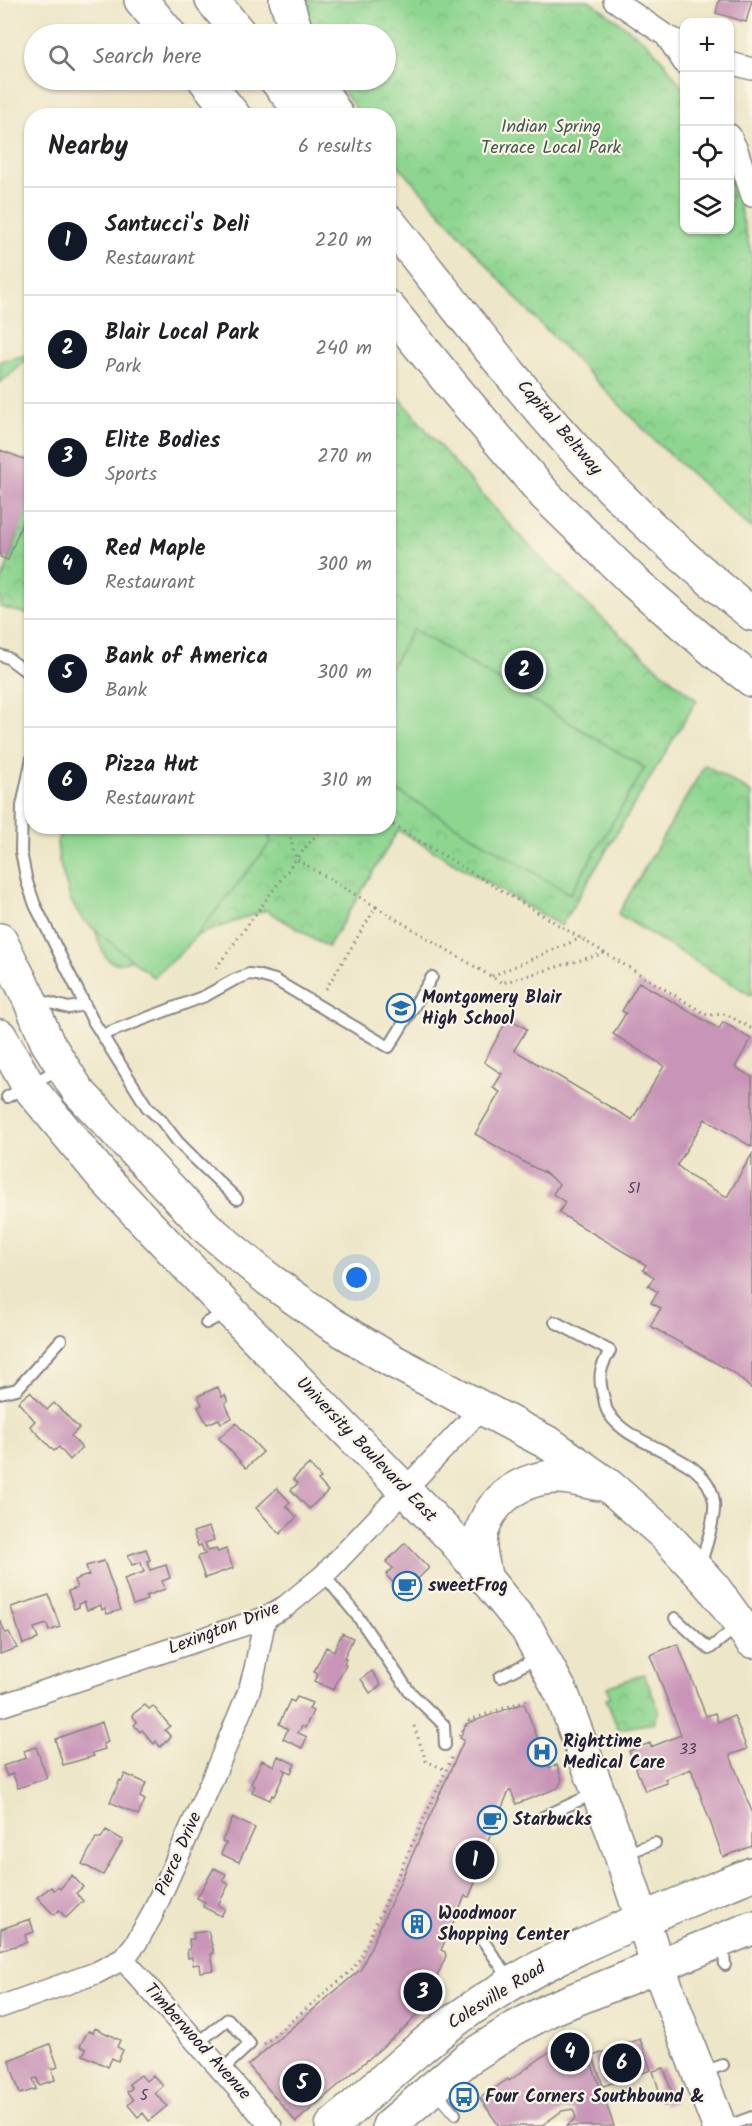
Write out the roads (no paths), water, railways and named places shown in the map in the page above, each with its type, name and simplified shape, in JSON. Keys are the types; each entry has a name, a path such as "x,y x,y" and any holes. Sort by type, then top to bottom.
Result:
{"main road":[{"path":"141,0 161,24"},
{"path":"212,0 232,24"},
{"path":"286,0 294,24"},
{"path":"213,90 228,108"},
{"path":"284,90 298,108"},
{"path":"321,90 332,108"},
{"path":"396,208 502,364"},
{"name":"Capital Beltway","path":"396,231 502,364 581,456 668,543 752,614"},
{"path":"396,316 546,496 634,582 752,680"},
{"path":"0,940 48,1042 78,1091 200,1221 268,1279 340,1329 391,1360 550,1444 609,1486 665,1535 713,1587 746,1633"},
{"name":"University Boulevard East","path":"0,1036 18,1092 105,1179 218,1317 404,1490 485,1576 527,1629 562,1694 621,1855 658,1966 711,2069 719,2126"},
{"path":"485,1576 480,1548 483,1530 493,1507 512,1489 534,1479 557,1477 609,1486"},
{"name":"Colesville Road","path":"332,2126 460,2016 512,1983 561,1956 643,1920 699,1891 752,1874"},
{"name":"Colesville Road","path":"397,2123 433,2087 466,2059 515,2028 551,2009 658,1966 724,1953 752,1929"}],"street":[{"path":"614,0 675,40"},
{"path":"734,64 752,69"},
{"path":"734,144 752,196"},
{"name":"Lexington Drive","path":"0,1706 265,1617 286,1606 324,1575 482,1408"},
{"name":"Pierce Drive","path":"0,2007 96,1973 123,1959 136,1942 151,1917 249,1691 265,1617"},
{"name":"Timberwood Avenue","path":"123,1959 271,2126"}],"lane":[{"path":"0,655 24,670"},
{"path":"24,797 21,852 31,897 84,1005 117,1062 147,1107 161,1120 178,1142 237,1199"},
{"path":"102,1035 205,996 249,974 275,980 389,1047 432,977"},
{"path":"29,998 69,1008 84,1005"},
{"path":"18,1092 63,1067"},
{"path":"555,1322 610,1351 602,1364 599,1381 608,1412 621,1427 683,1462 708,1482 715,1503 709,1538 698,1571"},
{"path":"0,1393 17,1389 61,1341"},
{"path":"709,1538 719,1520"},
{"path":"324,1575 358,1617 409,1691 444,1725 452,1747"},
{"path":"675,1618 709,1649 746,1633"},
{"path":"500,1677 542,1656"},
{"path":"543,1817 598,1792"},
{"path":"621,1855 655,1843"},
{"path":"482,1939 512,1983"},
{"path":"198,2043 228,2019 250,2044 222,2070"},
{"path":"433,2087 455,2114"},
{"path":"728,2126 752,2117"}],"place":[{"name":"Blair Local Park","path":"524,670"},
{"name":"Montgomery Blair High School","path":"401,1008"},
{"name":"sweetFrog","path":"407,1586"},
{"name":"Righttime Medical Care","path":"542,1752"},
{"name":"Starbucks","path":"492,1820"},
{"name":"Santucci's Deli","path":"475,1860"},
{"name":"Woodmoor Shopping Center","path":"417,1924"},
{"name":"Elite Bodies","path":"423,1992"},
{"name":"Red Maple","path":"570,2052"},
{"name":"Pizza Hut","path":"622,2063"},
{"name":"Bank of America","path":"302,2083"},
{"name":"Four Corners Southbound &","path":"464,2097"}],"park label":[{"name":"Indian Spring Terrace Local Park","path":"551,137"}]}
